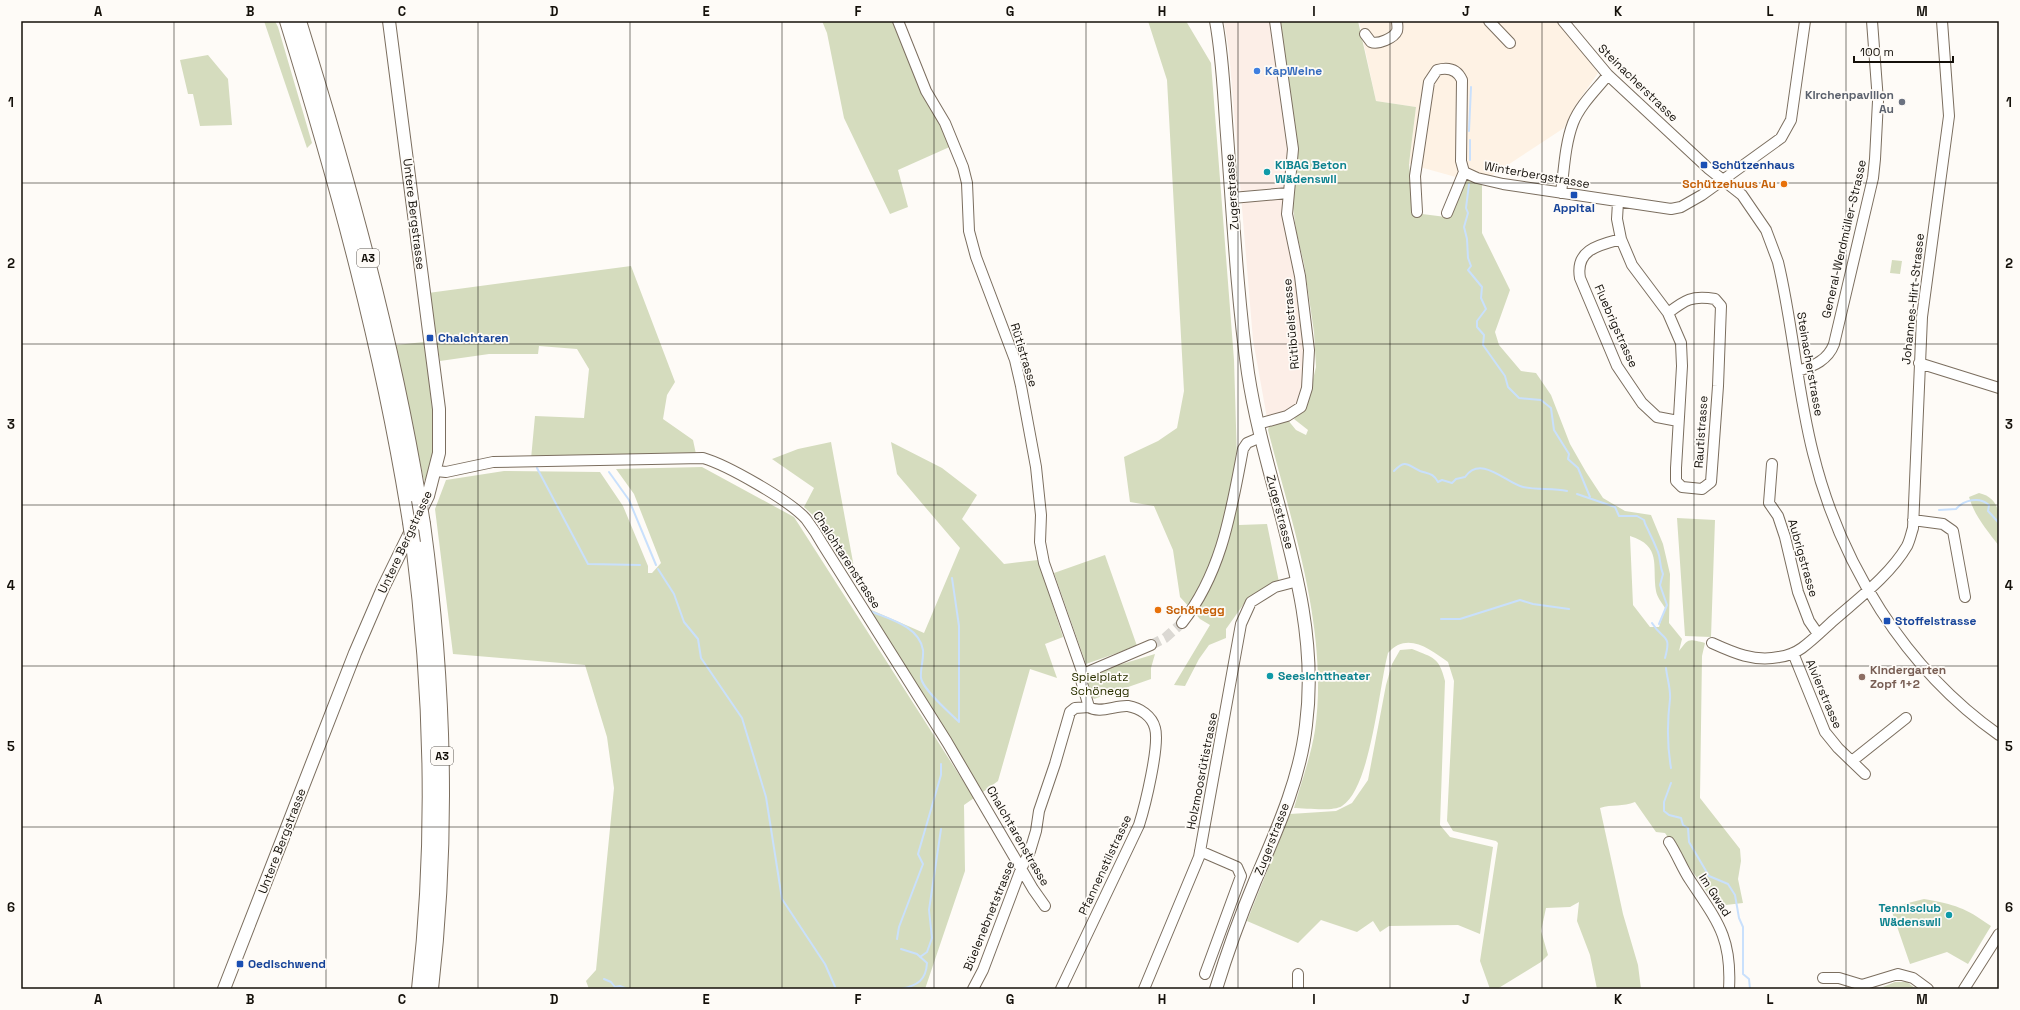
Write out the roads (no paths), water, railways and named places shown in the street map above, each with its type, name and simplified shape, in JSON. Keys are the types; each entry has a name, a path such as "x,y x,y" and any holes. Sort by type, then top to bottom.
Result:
{"highway":[{"name":"A3","path":"290,23 344,172 370,267 397,380 419,500 413,543 426,669 430,770 427,890 419,989"},
{"name":"A3","path":"290,23 367,305 416,523 436,635 442,743 440,864 431,989"}],"main road":[{"name":"Untere Bergstrasse","path":"224,989 355,653 383,588 428,496 436,471 439,453 439,408 389,21"},
{"name":"Zugerstrasse","path":"1216,21 1223,75 1242,317 1249,376 1261,437 1298,581 1309,655 1310,679 1306,728 1296,773 1282,815 1236,930 1216,989"}],"street":[{"name":"Rütistrasse","path":"898,21 913,53 926,92 945,122 967,183 969,231 976,257 1015,360 1021,386 1036,467 1042,515 1040,542 1044,563 1084,674 1081,680 1089,707"},
{"name":"Rütibüelstrasse","path":"1258,424 1271,419 1287,416 1301,407 1305,396 1309,372 1309,350 1303,296 1287,214 1293,149 1275,21"},
{"path":"1365,34 1371,42 1380,43 1395,34 1397,29 1397,21"},
{"path":"1490,21 1510,43"},
{"name":"Steinacherstrasse","path":"1563,21 1608,75 1709,169 1722,180 1734,187 1749,203 1771,240 1781,273 1812,451 1825,496 1840,533 1868,589 1889,624 1934,678 1970,712 1999,735"},
{"name":"Winterbergstrasse","path":"1464,172 1477,178 1503,184 1662,208 1681,207 1702,195 1782,138 1788,127 1805,21"},
{"name":"General-Werdmüller-Strasse","path":"1798,371 1825,358 1833,347 1873,178 1878,132 1878,101 1872,21"},
{"name":"Johannes-Hirt-Strasse","path":"1868,589 1895,562 1906,546 1913,528 1919,363 1923,311 1930,277 1949,116 1942,21"},
{"path":"1417,212 1415,176 1429,82 1434,73 1441,69 1450,69 1456,72 1462,80 1461,161 1464,172 1448,213"},
{"path":"1561,193 1573,122 1582,107 1608,75"},
{"path":"1232,198 1288,193"},
{"path":"1618,202 1617,219 1621,239 1632,265 1668,312"},
{"name":"Fluebrigstrasse","path":"1621,239 1588,251 1582,256 1578,267 1580,278 1618,366 1642,403 1657,417 1678,421"},
{"name":"Rautistrasse","path":"1695,297 1715,299 1721,306 1714,448 1711,482 1706,487 1682,487 1676,481 1682,354 1677,332 1668,312 1685,300 1695,297"},
{"path":"1919,363 1999,388"},
{"path":"1182,623 1196,605 1208,583 1231,515 1243,449 1247,443 1261,437"},
{"name":"Chalchtarenstrasse","path":"436,471 446,472 493,462 703,458 729,470 789,504 805,519 823,545 947,742 1021,869 1045,906"},
{"name":"Aubrigstrasse","path":"1772,464 1769,503 1778,516 1786,537 1798,592 1809,622 1818,634"},
{"path":"1913,520 1943,524 1954,531 1965,597"},
{"name":"Holzmoosrütistrasse","path":"1144,989 1200,851 1241,624 1251,602 1275,587 1298,581"},
{"path":"1712,642 1730,652 1752,658 1775,658 1793,653 1818,634 1868,589"},
{"path":"1084,674 1152,645"},
{"name":"Alvierstrasse","path":"1793,653 1825,732 1838,748 1865,774"},
{"name":"Pfannenstilstrasse","path":"1061,989 1140,825 1148,796 1156,738 1155,728 1151,719 1142,711 1133,707 1121,706 1096,710 1089,707"},
{"name":"Büelenebnetstrasse","path":"973,989 983,970 1021,869 1030,851 1036,831 1039,811 1070,712 1075,708 1089,707"},
{"path":"1852,761 1906,718"},
{"name":"Im Gwad","path":"1669,842 1689,879 1712,911 1723,932 1729,956 1729,989"},
{"path":"1200,851 1237,867 1241,876 1205,974"},
{"path":"1964,989 1999,934"},
{"path":"1298,974 1300,989"},
{"path":"1823,978 1839,978 1862,985 1898,974 1913,978 1928,989"}],"waterway":[{"path":"1469,131 1471,87"},
{"path":"1470,140 1470,160"},
{"path":"1469,184 1466,208 1468,213 1464,227 1467,239 1468,258 1471,266 1468,270 1482,287 1481,298 1486,309 1477,321 1477,327 1484,335 1483,345 1505,376 1508,387 1519,398 1541,400 1551,408 1554,430 1569,454 1568,459 1578,468 1590,497"},
{"path":"1394,471 1401,465 1407,464 1432,475 1438,482 1442,480 1452,483 1456,479 1465,477 1471,471 1478,468 1494,472 1523,487 1567,491"},
{"path":"537,468 588,564 640,565"},
{"path":"609,472 629,500 656,565"},
{"path":"1577,494 1615,507 1619,516 1637,516 1644,520 1659,555 1663,574 1660,585 1667,605 1659,624"},
{"path":"1939,510 1956,509 1967,501 1981,501 1989,505 1988,511 1999,523"},
{"path":"658,569 674,594 684,622 698,639 701,658 742,718 766,797 782,899 825,964 836,989"},
{"path":"952,578 959,626 959,722"},
{"path":"1441,619 1460,619 1520,600 1533,604 1569,609"},
{"path":"870,611 902,624 916,635 923,650 921,675 923,683 932,695 959,722"},
{"path":"1652,623 1667,641 1665,658"},
{"path":"1666,668 1670,695 1668,734 1671,768"},
{"path":"897,939 899,927 923,864 918,854 941,775 941,764"},
{"path":"1671,783 1664,802 1664,811 1669,815 1681,818 1683,825 1688,828 1689,842 1709,876 1728,884 1735,895 1739,918 1743,927 1743,974 1749,979 1750,989"},
{"path":"920,957 927,952 932,938 929,910 941,829"},
{"path":"901,949 917,954 927,963 923,978 916,984 902,989"},
{"path":"604,979 611,982 615,987 620,986 627,989"}],"tunnel":[{"path":"1151,645 1165,638 1182,623"}],"place":[{"name":"KapWeine","path":"1257,71"},
{"name":"Kirchenpavillon Au","path":"1902,102"},
{"name":"Schützenhaus","path":"1704,165"},
{"name":"KIBAG Beton Wädenswil","path":"1267,172"},
{"name":"Schützehuus Au","path":"1784,184"},
{"name":"Appital","path":"1574,195"},
{"name":"Chalchtaren","path":"430,338"},
{"name":"Schönegg","path":"1158,610"},
{"name":"Stoffelstrasse","path":"1887,621"},
{"name":"Seesichttheater","path":"1270,676"},
{"name":"Kindergarten Zopf 1+2","path":"1862,677"},
{"name":"Tennisclub Wädenswil","path":"1949,915"},
{"name":"Oedischwend","path":"240,964"}],"park label":[{"name":"Spielplatz Schönegg","path":"1100,684"}]}
